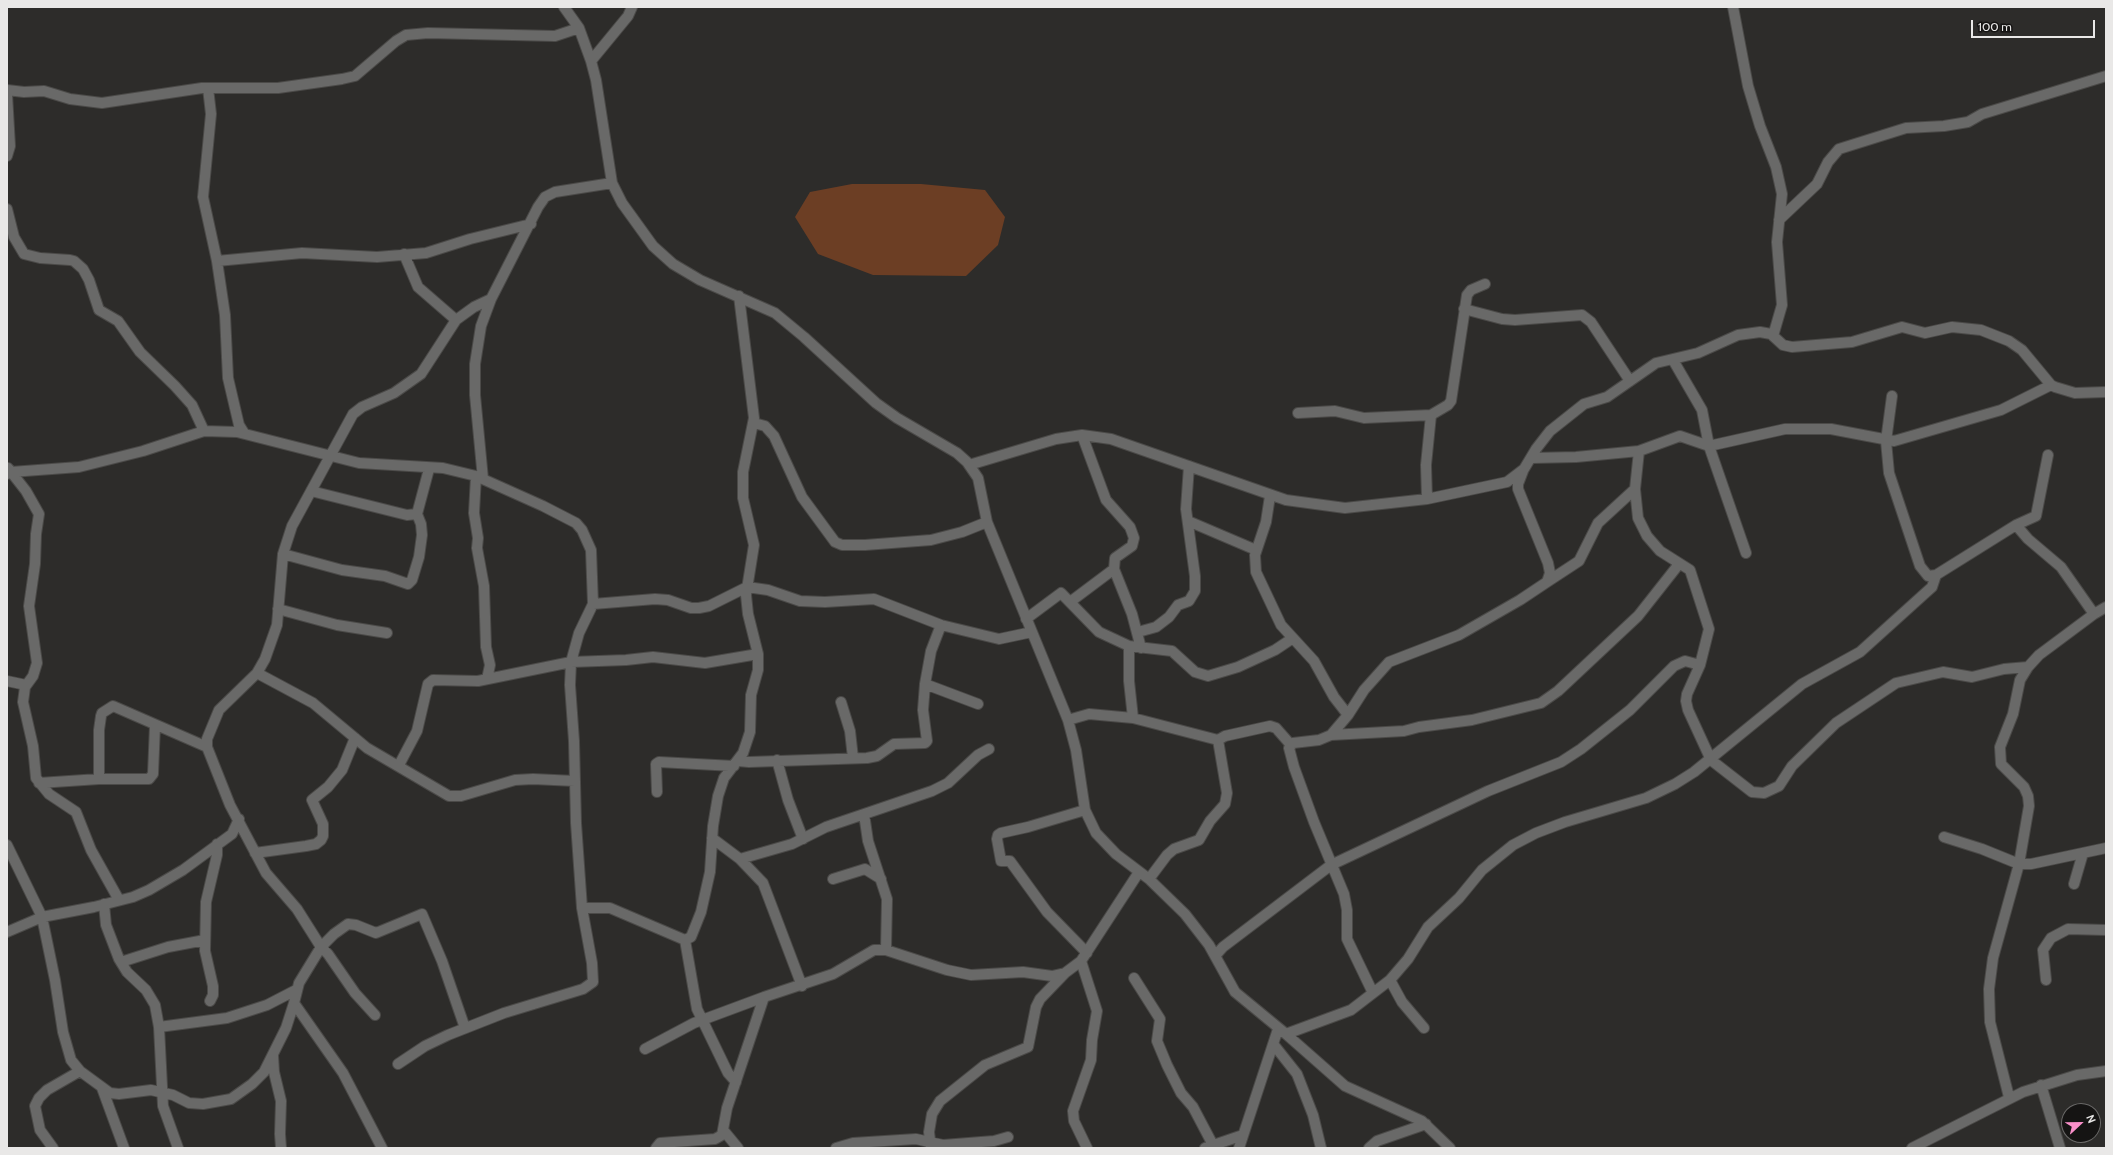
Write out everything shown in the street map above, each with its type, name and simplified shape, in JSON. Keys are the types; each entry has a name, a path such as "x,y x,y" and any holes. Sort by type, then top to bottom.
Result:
{"street":[{"path":"564,7 579,28 591,61 596,80 612,183 622,203 645,236 666,258 700,280 775,313 804,337 876,403 897,418 957,453 969,465 978,478 987,522 1068,720 1076,750 1085,810 1096,833 1116,854 1149,879 1192,922 1215,956 1235,992 1345,1086 1426,1124 1450,1148"},
{"path":"591,61 628,16 632,7"},
{"path":"1733,7 1748,86 1760,126 1776,168 1782,194 1777,242 1782,305 1773,336"},
{"path":"7,90 24,92 44,91 70,99 102,103 208,88 278,88 348,78 361,72 396,40 406,34 428,33 555,36 579,28"},
{"path":"1779,220 1817,184 1828,162 1839,149 1913,127 1944,126 1968,122 1982,114 2106,76"},
{"path":"208,88 211,114 204,197 217,261 225,315 228,378 239,425 244,433"},
{"path":"7,94 10,146 7,156"},
{"path":"487,679 490,665 486,647 484,586 477,548 478,538 474,513 480,477 475,395 475,364 481,326 491,299 544,198 555,192 612,183"},
{"path":"7,209 14,237 24,254 40,258 74,261 83,269 99,310 118,321 142,355 155,365 175,386 192,406 204,431"},
{"path":"217,261 302,253 377,257 437,251 470,239 531,224"},
{"path":"404,254 418,287 456,320"},
{"path":"1298,413 1335,411 1364,418 1431,415 1448,405 1451,401 1464,309 1469,292 1485,284"},
{"path":"685,940 691,937 701,912 710,872 712,838 718,796 724,778 736,763 746,746 752,727 751,695 758,670 758,654 748,614 747,587 754,545 743,498 743,472 754,423 739,296"},
{"path":"375,1015 355,993 328,954 321,947 297,909 266,873 239,819 230,805 207,747 210,729 219,710 257,673 274,637 283,554 292,526 329,456 357,410 394,393 421,374 456,320 474,307 491,299"},
{"path":"1464,309 1502,319 1515,320 1582,315 1591,322 1630,381"},
{"path":"1547,582 1550,573 1548,563 1518,489 1518,484 1524,469 1550,431 1568,415 1584,404 1607,397 1656,363 1698,352 1738,335 1760,332 1773,336 1783,345 1792,347 1852,342 1902,327 1925,333 1952,328 1981,330 2009,341 2022,350 2051,385 2075,393 2106,392"},
{"path":"1672,360 1702,410 1709,446 1746,552"},
{"path":"1532,458 1576,457 1638,451 1680,436 1709,446 1792,428 1831,429 1886,441 1903,440 2001,410 2051,385"},
{"path":"1892,396 1886,441 1889,473 1894,494 1920,566 1928,576 1936,575 2016,525 2038,514 2048,455"},
{"path":"1426,499 1426,465 1431,415"},
{"path":"754,423 766,426 774,436 802,497 835,542 842,545 865,545 932,540 962,532 987,522"},
{"path":"8,471 79,467 143,451 204,431 244,433 359,463 429,469 447,469 480,477 560,514 576,523 582,530 591,550 593,604 579,633 571,662 570,685 574,741 576,823 582,908 592,963 593,982 583,989 540,1001 465,1028 425,1046 398,1064"},
{"path":"969,465 1056,439 1082,434 1111,439 1241,484 1270,496 1345,508 1426,499 1507,482 1524,469"},
{"path":"1082,434 1106,500 1130,527 1134,538 1132,546 1115,558 1114,569 1138,632 1141,648"},
{"path":"1638,451 1635,489 1638,518 1647,536 1660,551 1688,568 1691,573 1709,629 1700,666 1686,701 1694,724 1711,760 1749,790 1764,793 1779,786 1792,766 1836,723 1896,683 1943,672 1972,677 2004,669 2028,667"},
{"path":"1138,632 1156,626 1169,617 1178,605 1189,601 1194,593 1195,576 1186,496 1189,466"},
{"path":"283,554 342,570 385,576 408,584 412,580 419,558 422,535 421,524 417,514 429,469"},
{"path":"8,471 26,491 39,514 35,564 29,606 37,664 34,676 26,685 23,702 33,746 35,773 39,783 49,794 76,812 91,850 120,900"},
{"path":"1507,482 1518,489"},
{"path":"1291,744 1326,738 1331,735 1348,715 1364,690 1389,662 1459,635 1520,600 1579,562 1598,524 1635,489"},
{"path":"311,491 407,515 417,514"},
{"path":"1270,496 1265,527 1256,550 1255,562 1259,579 1265,588 1275,616 1314,661 1334,697 1348,715"},
{"path":"1188,521 1256,550"},
{"path":"2016,525 2028,538 2061,567 2094,614"},
{"path":"1331,735 1404,731 1418,727 1472,720 1522,710 1541,703 1558,691 1638,616 1680,564"},
{"path":"1070,602 1114,569"},
{"path":"1239,1148 1274,1045 1282,1031 1351,1010 1390,980 1408,959 1428,927 1459,898 1482,870 1513,845 1536,832 1635,802 1660,792 1694,772 1711,760 1802,684 1860,652 1932,587 1936,575"},
{"path":"593,604 655,598 668,600 691,608 699,608 709,606 747,587 768,590 800,601 825,602 874,599 941,625 999,639 1032,632"},
{"path":"1026,619 1059,593 1070,602 1098,632 1129,646 1172,651 1195,672 1208,676 1238,667 1275,650 1293,638"},
{"path":"2009,1097 1990,1022 1989,989 1993,958 2019,864 2028,812 2028,796 2020,782 2002,767 2000,747 2013,714 2020,680 2028,667 2039,655 2094,614 2106,607"},
{"path":"278,609 337,625 387,633"},
{"path":"657,792 656,764 659,762 736,763 777,760 805,761 873,757 895,744 925,743 927,741 923,710 925,684 931,651 941,625"},
{"path":"1129,646 1129,681 1133,718"},
{"path":"399,765 417,731 429,682 433,680 478,681 571,662 626,660 653,656 705,663 758,654"},
{"path":"1215,956 1223,947 1331,865 1488,791 1562,762 1582,749 1630,710 1674,666 1685,661 1700,666"},
{"path":"257,673 313,702 367,748 399,765 441,793 453,797 516,780 533,779 575,781"},
{"path":"7,681 26,685"},
{"path":"925,684 978,704"},
{"path":"841,702 850,731 853,758"},
{"path":"99,779 99,730 102,713 113,706 207,747"},
{"path":"1068,720 1089,714 1133,718 1218,740 1225,736 1270,726 1276,728 1291,744"},
{"path":"39,783 99,779 146,781 151,778 153,774 155,725"},
{"path":"256,853 316,844 321,840 323,836 323,824 312,800 328,787 342,770 355,738"},
{"path":"1149,879 1170,852 1199,840 1210,821 1225,804 1227,793 1218,740"},
{"path":"1291,744 1289,750 1294,767 1331,865 1344,894 1347,910 1347,939 1373,993"},
{"path":"740,859 771,851 826,827 914,798 944,785 960,773 978,755 989,749"},
{"path":"777,760 788,800 803,838"},
{"path":"1085,810 1028,827 1001,833 998,835 997,839 1001,861 1010,861 1047,912 1084,957 1097,1011 1092,1040 1091,1060 1074,1111 1074,1121 1087,1148"},
{"path":"864,814 868,841 881,879 887,907 886,950"},
{"path":"7,932 42,917 133,897 148,890 183,870 232,834 239,819"},
{"path":"1944,837 1982,849 2019,864 2031,864 2106,848"},
{"path":"712,838 740,859 755,873 767,890 802,986"},
{"path":"210,1001 213,995 205,951 206,902 217,855 217,844"},
{"path":"7,845 42,917 56,986 63,1032 71,1060 80,1071 102,1088 114,1094 145,1090 162,1092 195,1104 228,1100 257,1080 273,1055 286,1028 294,1003 296,990 321,947 334,934 348,924 356,925 376,933 422,914 439,954 465,1028"},
{"path":"2074,884 2084,853"},
{"path":"833,879 864,869 881,879"},
{"path":"930,1146 932,1114 940,1101 985,1065 1028,1046 1036,1007 1040,999 1065,973 1084,957 1139,872"},
{"path":"104,904 106,925 121,962 127,972 152,998 159,1027 164,1112 178,1148"},
{"path":"582,908 610,908 621,911 685,940"},
{"path":"2046,980 2043,950 2051,938 2068,929 2106,930"},
{"path":"121,962 168,947 205,940"},
{"path":"685,940 695,1004 701,1020 728,1073 736,1082"},
{"path":"645,1049 701,1020 833,974 871,951 886,950 947,970 971,975 1023,972 1052,976 1065,973"},
{"path":"1134,978 1160,1019 1157,1041 1167,1065 1209,1146 1243,1135"},
{"path":"1390,980 1402,1002 1424,1028"},
{"path":"159,1027 227,1018 268,1005 296,990"},
{"path":"656,1148 660,1143 715,1140 720,1137 724,1131 727,1108 764,997"},
{"path":"294,1003 343,1074 382,1148"},
{"path":"1274,1045 1298,1074 1313,1115 1321,1148"},
{"path":"273,1055 274,1072 281,1101 281,1148"},
{"path":"53,1148 40,1130 35,1106 39,1098 47,1090 80,1071"},
{"path":"1912,1148 2009,1097 2041,1085 2077,1075 2106,1071"},
{"path":"2041,1085 2060,1148"},
{"path":"102,1088 124,1148"},
{"path":"1369,1148 1376,1141 1426,1124"},
{"path":"724,1131 738,1148"},
{"path":"836,1148 853,1143 916,1139 930,1146 994,1140 1008,1136"}],"shaded area":[{"path":"852,184 921,184 985,190 1005,217 998,245 966,276 873,275 818,254 795,217 810,192"}]}
